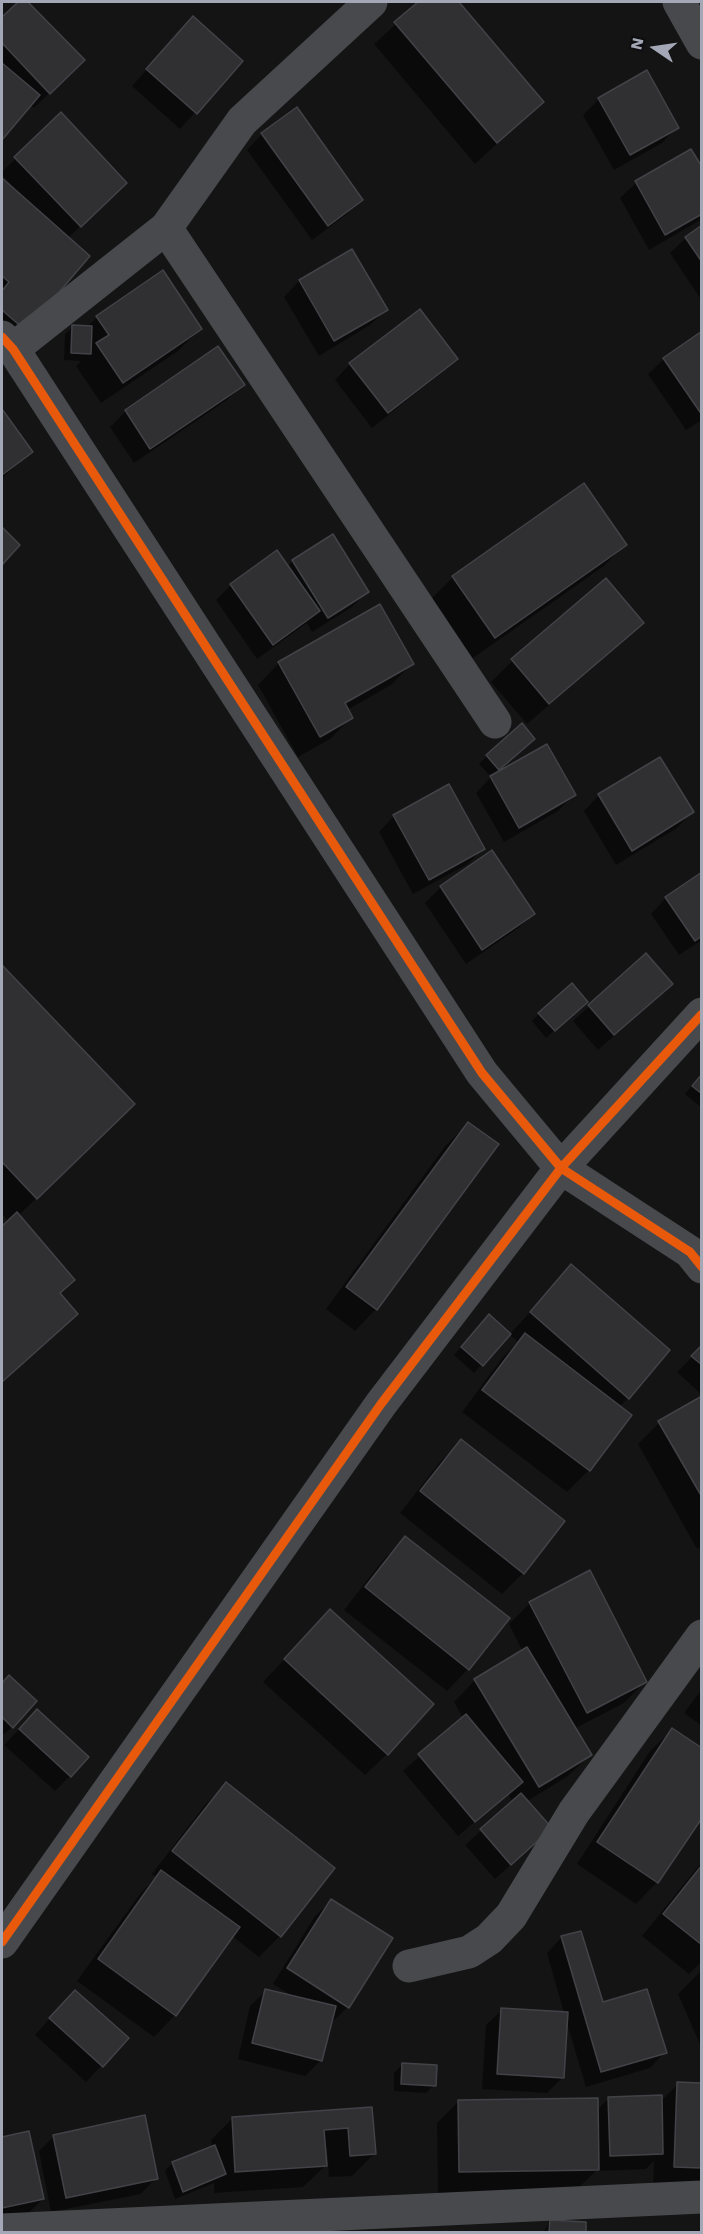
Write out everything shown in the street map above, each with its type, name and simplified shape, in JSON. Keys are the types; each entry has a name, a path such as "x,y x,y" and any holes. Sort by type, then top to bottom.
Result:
{"street":[{"path":"370,2 242,121 166,228 7,343 482,1073 561,1168 690,1252 702,1266"},
{"path":"679,2 702,43"},
{"path":"166,228 495,722"},
{"path":"2,1942 381,1404 561,1168 702,1014"},
{"path":"409,1966 469,1952 489,1939 511,1916 574,1812 702,1636"},
{"path":"2,2230 702,2198"}],"building":[{"path":"18,2 28,2 85,60 50,94 2,43 2,17"},
{"path":"418,2 459,2 544,102 497,143 394,22"},
{"path":"193,16 243,61 197,114 146,69"},
{"path":"2,63 40,95 2,140"},
{"path":"647,70 679,128 630,155 598,98"},
{"path":"297,107 363,200 328,226 261,133"},
{"path":"61,112 127,183 81,227 14,157"},
{"path":"691,149 702,167 702,214 665,235 635,181"},
{"path":"2,178 90,256 26,331 2,310 2,291 9,282 2,276"},
{"path":"702,225 702,262 685,237"},
{"path":"352,249 388,310 334,341 299,280"},
{"path":"163,270 202,329 123,383 96,343 109,335 96,316"},
{"path":"420,309 458,359 388,413 349,363"},
{"path":"72,325 92,326 91,354 71,353"},
{"path":"702,331 702,415 663,358"},
{"path":"218,346 245,385 150,449 125,410"},
{"path":"2,409 33,452 2,475"},
{"path":"584,483 627,545 495,638 452,576"},
{"path":"2,527 20,545 2,565"},
{"path":"333,534 369,592 328,618 292,560"},
{"path":"277,550 320,611 273,645 230,584"},
{"path":"606,578 644,623 549,704 511,659"},
{"path":"380,604 414,664 345,703 353,718 320,737 278,662"},
{"path":"522,723 535,739 499,770 486,755"},
{"path":"547,744 576,795 519,828 490,776"},
{"path":"660,757 694,812 632,851 598,794"},
{"path":"449,784 485,849 429,880 393,815"},
{"path":"492,850 535,914 482,950 440,886"},
{"path":"702,872 702,936 695,941 665,897"},
{"path":"646,953 673,984 614,1035 588,1005"},
{"path":"2,965 135,1104 37,1199 2,1162"},
{"path":"572,983 588,1002 555,1031 538,1013"},
{"path":"702,1074 702,1094 692,1086"},
{"path":"468,1122 499,1144 377,1310 346,1287"},
{"path":"17,1212 75,1280 60,1293 78,1314 2,1382 2,1226"},
{"path":"571,1264 670,1350 629,1399 530,1312"},
{"path":"489,1314 511,1334 483,1366 461,1347"},
{"path":"525,1333 632,1415 590,1471 482,1390"},
{"path":"702,1345 702,1365 691,1356"},
{"path":"702,1396 702,1497 658,1421"},
{"path":"461,1439 565,1521 524,1574 420,1491"},
{"path":"405,1536 510,1618 469,1670 365,1587"},
{"path":"590,1570 647,1682 587,1713 529,1602"},
{"path":"330,1609 434,1704 388,1755 284,1659"},
{"path":"527,1647 592,1755 539,1787 474,1679"},
{"path":"9,1675 37,1701 13,1728 2,1717 2,1683"},
{"path":"37,1709 89,1757 71,1777 19,1729"},
{"path":"466,1714 523,1782 475,1822 418,1754"},
{"path":"672,1728 702,1748 702,1818 658,1883 597,1842"},
{"path":"226,1782 335,1868 281,1937 172,1851"},
{"path":"521,1793 552,1828 511,1865 480,1829"},
{"path":"702,1865 702,1945 663,1914"},
{"path":"161,1870 240,1927 176,2016 98,1959"},
{"path":"331,1899 393,1938 349,2008 287,1968"},
{"path":"581,1931 603,2002 647,1989 667,2053 601,2072 561,1936"},
{"path":"265,1989 336,2006 322,2061 252,2043"},
{"path":"75,1990 129,2038 103,2067 49,2018"},
{"path":"501,2008 568,2012 564,2078 497,2074"},
{"path":"402,2063 437,2065 436,2086 401,2084"},
{"path":"677,2082 702,2083 702,2168 674,2167"},
{"path":"662,2095 663,2154 610,2156 608,2097"},
{"path":"598,2098 599,2170 459,2172 458,2100"},
{"path":"372,2107 376,2154 350,2156 348,2128 324,2130 327,2166 235,2172 232,2117"},
{"path":"145,2115 158,2179 66,2198 53,2135"},
{"path":"29,2131 44,2199 2,2208 2,2137"},
{"path":"215,2145 226,2174 183,2192 172,2162"},
{"path":"550,2220 586,2222 586,2232 549,2232"}],"cycle path":[{"path":"2,337 13,349 482,1073 561,1168 690,1252 702,1267"},
{"path":"2,1942 381,1404 561,1168 702,1014"}]}
